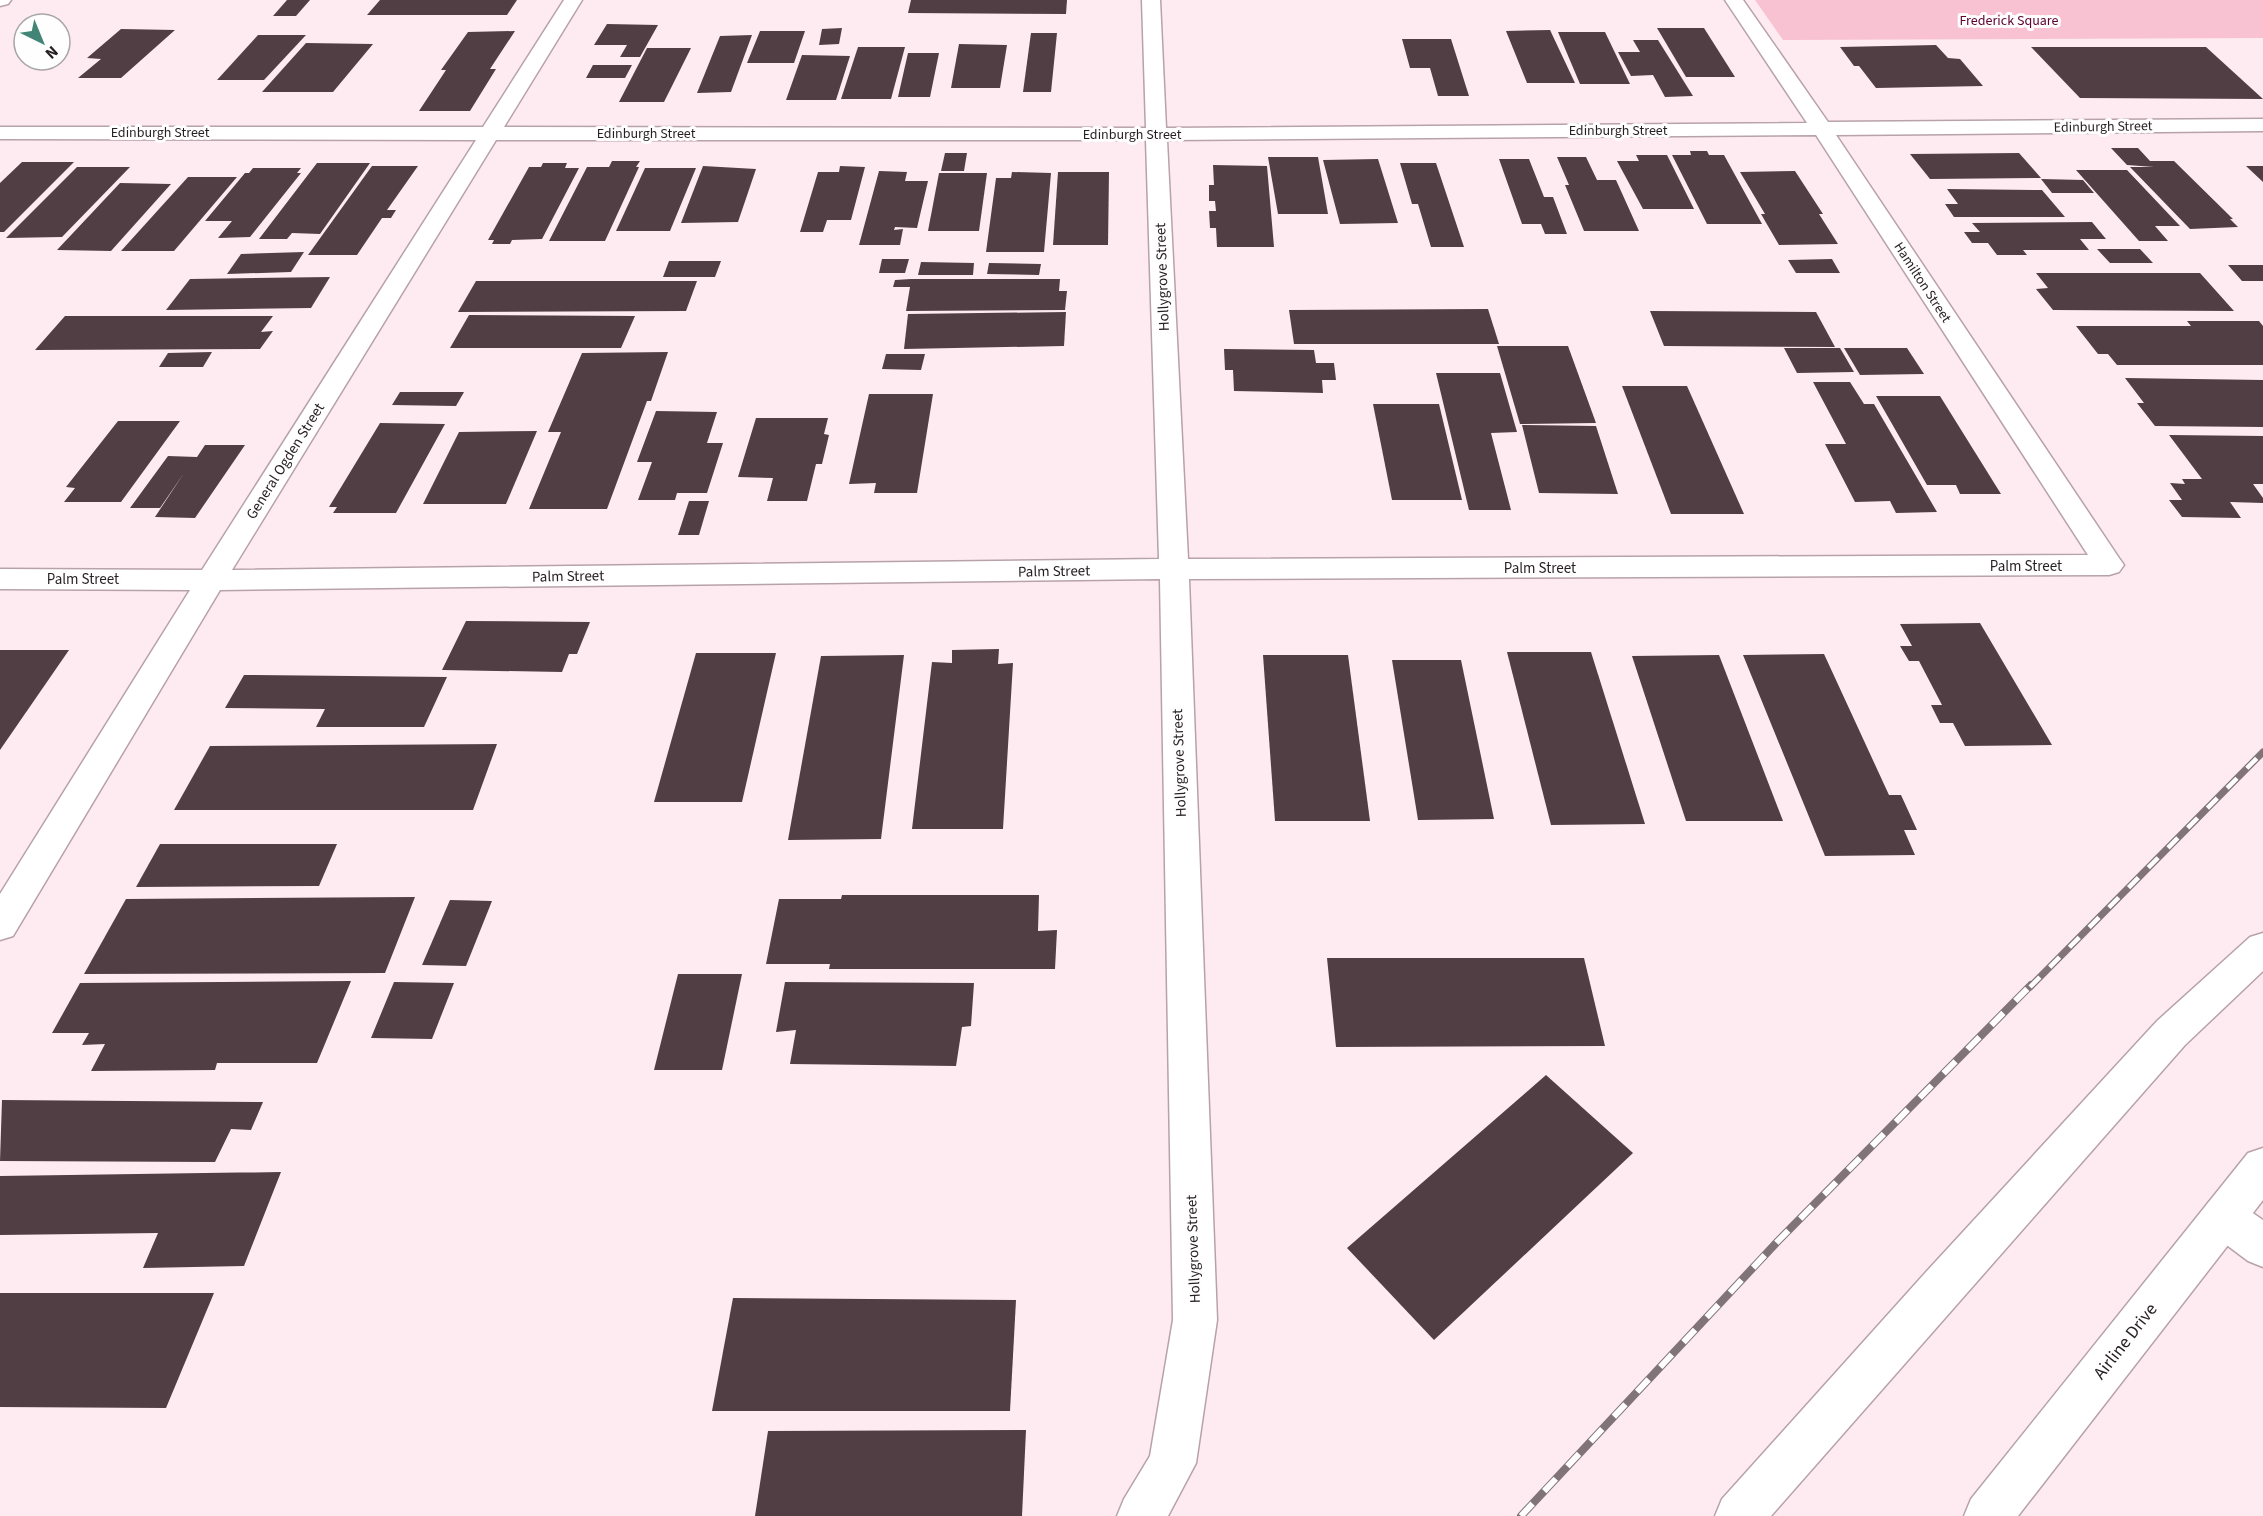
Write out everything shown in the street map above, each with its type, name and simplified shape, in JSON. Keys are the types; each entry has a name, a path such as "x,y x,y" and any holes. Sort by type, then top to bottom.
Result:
{"main road":[{"name":"General Ogden Street","path":"0,925 211,580 573,0"},
{"name":"Hollygrove Street","path":"1141,1516 1172,1463 1195,1320 1174,569 1151,0"},
{"name":"Hamilton Street","path":"1734,0 1822,129 2109,565"},
{"name":"Edinburgh Street","path":"0,133 1156,134 2263,125"},
{"name":"Palm Street","path":"0,579 211,580 1174,569 2109,565"},
{"path":"1740,1516 1941,1287 2171,1033 2263,948"},
{"name":"Airline Drive","path":"1988,1516 2263,1167"},
{"path":"2223,1217 2263,1246"}],"green space":[{"name":"Frederick Square","path":"1755,0 2263,0 2263,38 1783,40"}],"building":[{"path":"287,0 310,0 296,16 273,16"},
{"path":"380,0 517,0 507,15 367,15"},
{"path":"911,0 1067,0 1066,14 908,13"},
{"path":"607,24 658,25 640,57 620,57 627,45 594,45"},
{"path":"842,28 839,44 819,45 822,29"},
{"path":"1657,28 1704,28 1735,77 1686,77"},
{"path":"121,29 175,30 121,78 78,78 101,59 87,58"},
{"path":"1550,30 1575,83 1527,83 1506,31"},
{"path":"515,31 490,69 496,69 470,111 419,111 446,70 441,70 468,32"},
{"path":"760,31 805,31 794,63 747,63"},
{"path":"1558,32 1605,32 1630,84 1580,84"},
{"path":"1031,33 1057,33 1051,92 1023,92"},
{"path":"258,35 306,35 264,80 217,80"},
{"path":"752,35 731,92 697,93 720,36"},
{"path":"1402,39 1451,39 1469,96 1438,96 1430,68 1410,68"},
{"path":"1633,40 1658,40 1693,96 1665,97 1653,75 1631,76 1618,52 1640,52"},
{"path":"306,43 373,44 333,92 262,92"},
{"path":"959,44 1007,45 1000,88 951,88"},
{"path":"1936,45 1948,58 1960,59 1983,86 1876,88 1859,66 1854,66 1840,47"},
{"path":"858,47 905,47 891,99 841,99"},
{"path":"2031,47 2206,47 2263,99 2080,98"},
{"path":"647,48 691,48 664,102 619,102"},
{"path":"908,53 939,53 930,97 898,97"},
{"path":"802,55 850,56 836,100 786,100"},
{"path":"593,65 632,65 625,78 586,78"},
{"path":"2111,148 2138,148 2150,161 2174,161 2233,219 2230,219 2238,227 2190,229 2130,167 2154,167 2127,165"},
{"path":"1690,151 1707,151 1709,155 1724,155 1762,224 1707,224 1672,155 1691,155"},
{"path":"945,153 967,153 964,171 941,171"},
{"path":"2019,153 2041,178 1930,179 1910,154"},
{"path":"1636,155 1667,155 1694,209 1643,209 1617,161 1639,161"},
{"path":"1268,157 1318,157 1328,214 1278,214"},
{"path":"1557,157 1586,157 1597,180 1616,180 1639,231 1584,231 1565,185 1569,185"},
{"path":"1378,159 1398,223 1340,224 1323,160"},
{"path":"1499,159 1529,159 1544,197 1553,197 1567,234 1545,234 1541,224 1522,224"},
{"path":"612,161 640,161 605,241 549,241 587,167 609,167"},
{"path":"22,162 74,162 4,232 0,232 0,183"},
{"path":"317,163 370,163 320,234 292,233 287,239 259,239"},
{"path":"543,163 567,163 565,168 579,168 542,239 512,240 510,244 492,244 494,240 488,240 529,167 541,167"},
{"path":"1400,163 1436,163 1464,247 1431,247 1418,204 1412,204"},
{"path":"1213,165 1267,166 1274,247 1217,247 1216,228 1210,228 1209,211 1216,211 1215,201 1209,201 1209,185 1214,185"},
{"path":"372,166 418,166 387,210 396,210 391,218 382,218 357,255 308,255"},
{"path":"703,166 756,169 738,222 681,223"},
{"path":"840,166 865,167 851,220 827,220 823,232 800,232 818,172 839,172"},
{"path":"2246,166 2263,166 2263,182"},
{"path":"77,167 130,167 62,237 6,238"},
{"path":"253,168 301,168 297,173 301,173 250,237 218,238 232,221 205,221 245,173 249,173"},
{"path":"645,168 696,168 670,231 616,231"},
{"path":"2076,170 2127,170 2180,226 2155,226 2168,241 2139,241"},
{"path":"879,171 907,172 905,181 928,181 917,228 895,227 894,230 903,229 900,245 859,245"},
{"path":"1795,171 1823,214 1819,214 1838,244 1779,245 1761,214 1765,214 1740,172"},
{"path":"1012,172 1051,173 1044,252 986,252 996,178 1011,178"},
{"path":"1058,172 1109,172 1108,245 1053,245"},
{"path":"939,173 987,173 979,231 928,231"},
{"path":"188,177 237,177 174,251 121,251"},
{"path":"2041,179 2083,180 2094,193 2052,193"},
{"path":"120,183 171,184 111,251 57,250"},
{"path":"1947,189 2042,190 2065,217 1954,217 1945,204 1958,204"},
{"path":"2092,222 2106,239 2080,239 2089,250 2023,250 2027,255 1997,255 1988,243 1972,243 1964,232 1980,232 1972,223"},
{"path":"2097,249 2140,249 2153,263 2110,263"},
{"path":"304,252 291,272 227,274 241,254"},
{"path":"882,259 909,259 905,273 879,273"},
{"path":"1832,259 1840,273 1796,273 1788,260"},
{"path":"669,261 721,261 715,277 663,277"},
{"path":"921,262 974,263 973,275 918,275"},
{"path":"989,263 1041,264 1039,275 987,274"},
{"path":"2228,265 2263,265 2263,281 2242,281"},
{"path":"2036,273 2200,273 2234,311 2053,310 2036,289 2048,288"},
{"path":"330,277 311,308 166,310 190,279"},
{"path":"1060,279 1059,291 1067,291 1065,310 906,311 910,287 893,287 895,280"},
{"path":"476,281 697,281 686,311 458,312"},
{"path":"1488,309 1499,344 1294,344 1289,310"},
{"path":"1650,311 1816,312 1835,347 1664,346"},
{"path":"1066,312 1064,346 904,349 908,314"},
{"path":"469,315 635,316 621,348 450,348"},
{"path":"65,316 273,316 261,332 273,331 260,349 35,350"},
{"path":"2187,321 2259,321 2263,326 2263,365 2117,365 2108,354 2098,354 2076,326 2191,326"},
{"path":"1497,346 1568,346 1596,423 1520,424"},
{"path":"1784,348 1840,348 1854,372 1797,373"},
{"path":"1844,348 1907,348 1924,374 1860,375"},
{"path":"1224,349 1314,350 1316,363 1334,363 1336,380 1322,380 1323,393 1234,391 1233,370 1225,370"},
{"path":"212,352 203,367 159,367 168,353"},
{"path":"668,352 651,401 647,401 607,509 529,509 561,432 548,432 582,353"},
{"path":"886,354 925,354 921,370 882,369"},
{"path":"1436,373 1500,373 1517,432 1491,433 1511,510 1469,510"},
{"path":"2125,378 2263,380 2263,427 2155,426 2137,403 2144,403"},
{"path":"1813,382 1850,382 1864,404 1874,404 1937,512 1896,513 1890,501 1855,502 1825,444 1846,444"},
{"path":"1622,386 1687,386 1744,514 1671,514"},
{"path":"400,392 464,392 456,406 392,405"},
{"path":"869,394 933,394 917,493 874,493 876,483 849,484"},
{"path":"1876,396 1940,396 2001,494 1960,494 1956,485 1927,485"},
{"path":"1373,404 1439,404 1462,500 1392,500"},
{"path":"656,411 717,412 707,443 723,443 707,493 677,493 675,500 638,500 652,462 637,462"},
{"path":"756,418 828,418 824,434 829,435 822,464 816,464 807,501 767,501 773,478 738,477"},
{"path":"118,421 180,421 121,502 64,502 75,488 66,487"},
{"path":"380,423 445,424 396,513 333,513 337,507 329,507"},
{"path":"1522,425 1596,426 1618,494 1539,493"},
{"path":"537,431 506,504 423,504 459,432"},
{"path":"2169,435 2263,436 2263,484 2253,484 2263,498 2263,503 2230,502 2241,518 2182,517 2169,500 2182,500 2170,483 2185,484 2182,479 2202,479"},
{"path":"205,445 245,445 195,518 155,517 184,473 160,508 130,508 168,456 197,457"},
{"path":"689,501 709,501 699,535 678,535"},
{"path":"466,621 590,622 577,654 569,654 562,672 442,670"},
{"path":"1980,623 2052,745 1965,746 1953,723 1940,723 1931,705 1942,705 1919,661 1909,661 1900,646 1912,646 1900,624"},
{"path":"999,649 998,664 1013,663 1003,829 912,829 932,662 952,663 952,650"},
{"path":"0,650 69,650 0,750"},
{"path":"1507,652 1591,652 1645,824 1551,825"},
{"path":"696,653 776,653 742,802 654,802"},
{"path":"1824,654 1889,795 1901,795 1917,830 1904,830 1915,855 1825,856 1743,655"},
{"path":"904,655 881,839 788,840 821,656"},
{"path":"1263,655 1348,655 1370,821 1275,821"},
{"path":"1719,655 1783,821 1686,821 1632,656"},
{"path":"1392,660 1461,660 1494,819 1418,820"},
{"path":"244,675 447,677 424,727 316,727 325,709 225,708"},
{"path":"497,744 473,810 174,810 210,746"},
{"path":"160,844 337,844 319,886 136,887"},
{"path":"842,895 1039,895 1038,931 1057,930 1055,969 829,969 830,964 766,964 779,899 841,899"},
{"path":"415,897 385,973 84,974 126,899"},
{"path":"450,900 492,901 466,966 422,965"},
{"path":"1327,958 1584,958 1605,1046 1336,1047"},
{"path":"678,974 742,974 722,1070 654,1070"},
{"path":"351,981 317,1063 217,1063 215,1070 91,1071 105,1044 82,1045 89,1033 52,1033 80,983"},
{"path":"394,982 454,983 432,1039 371,1038"},
{"path":"785,982 974,983 971,1026 962,1027 956,1066 790,1064 796,1030 776,1032"},
{"path":"1546,1075 1633,1153 1434,1340 1347,1248"},
{"path":"2,1100 263,1102 251,1130 231,1129 215,1162 0,1161"},
{"path":"281,1172 244,1266 143,1268 158,1233 0,1235 0,1176"},
{"path":"0,1293 214,1293 166,1408 0,1407"},
{"path":"733,1298 1016,1300 1010,1411 712,1411"},
{"path":"1026,1430 1022,1516 755,1516 768,1431"}],"railway":[{"path":"2030,987 2263,752"},
{"path":"1521,1516 1778,1241 2031,985"}]}
